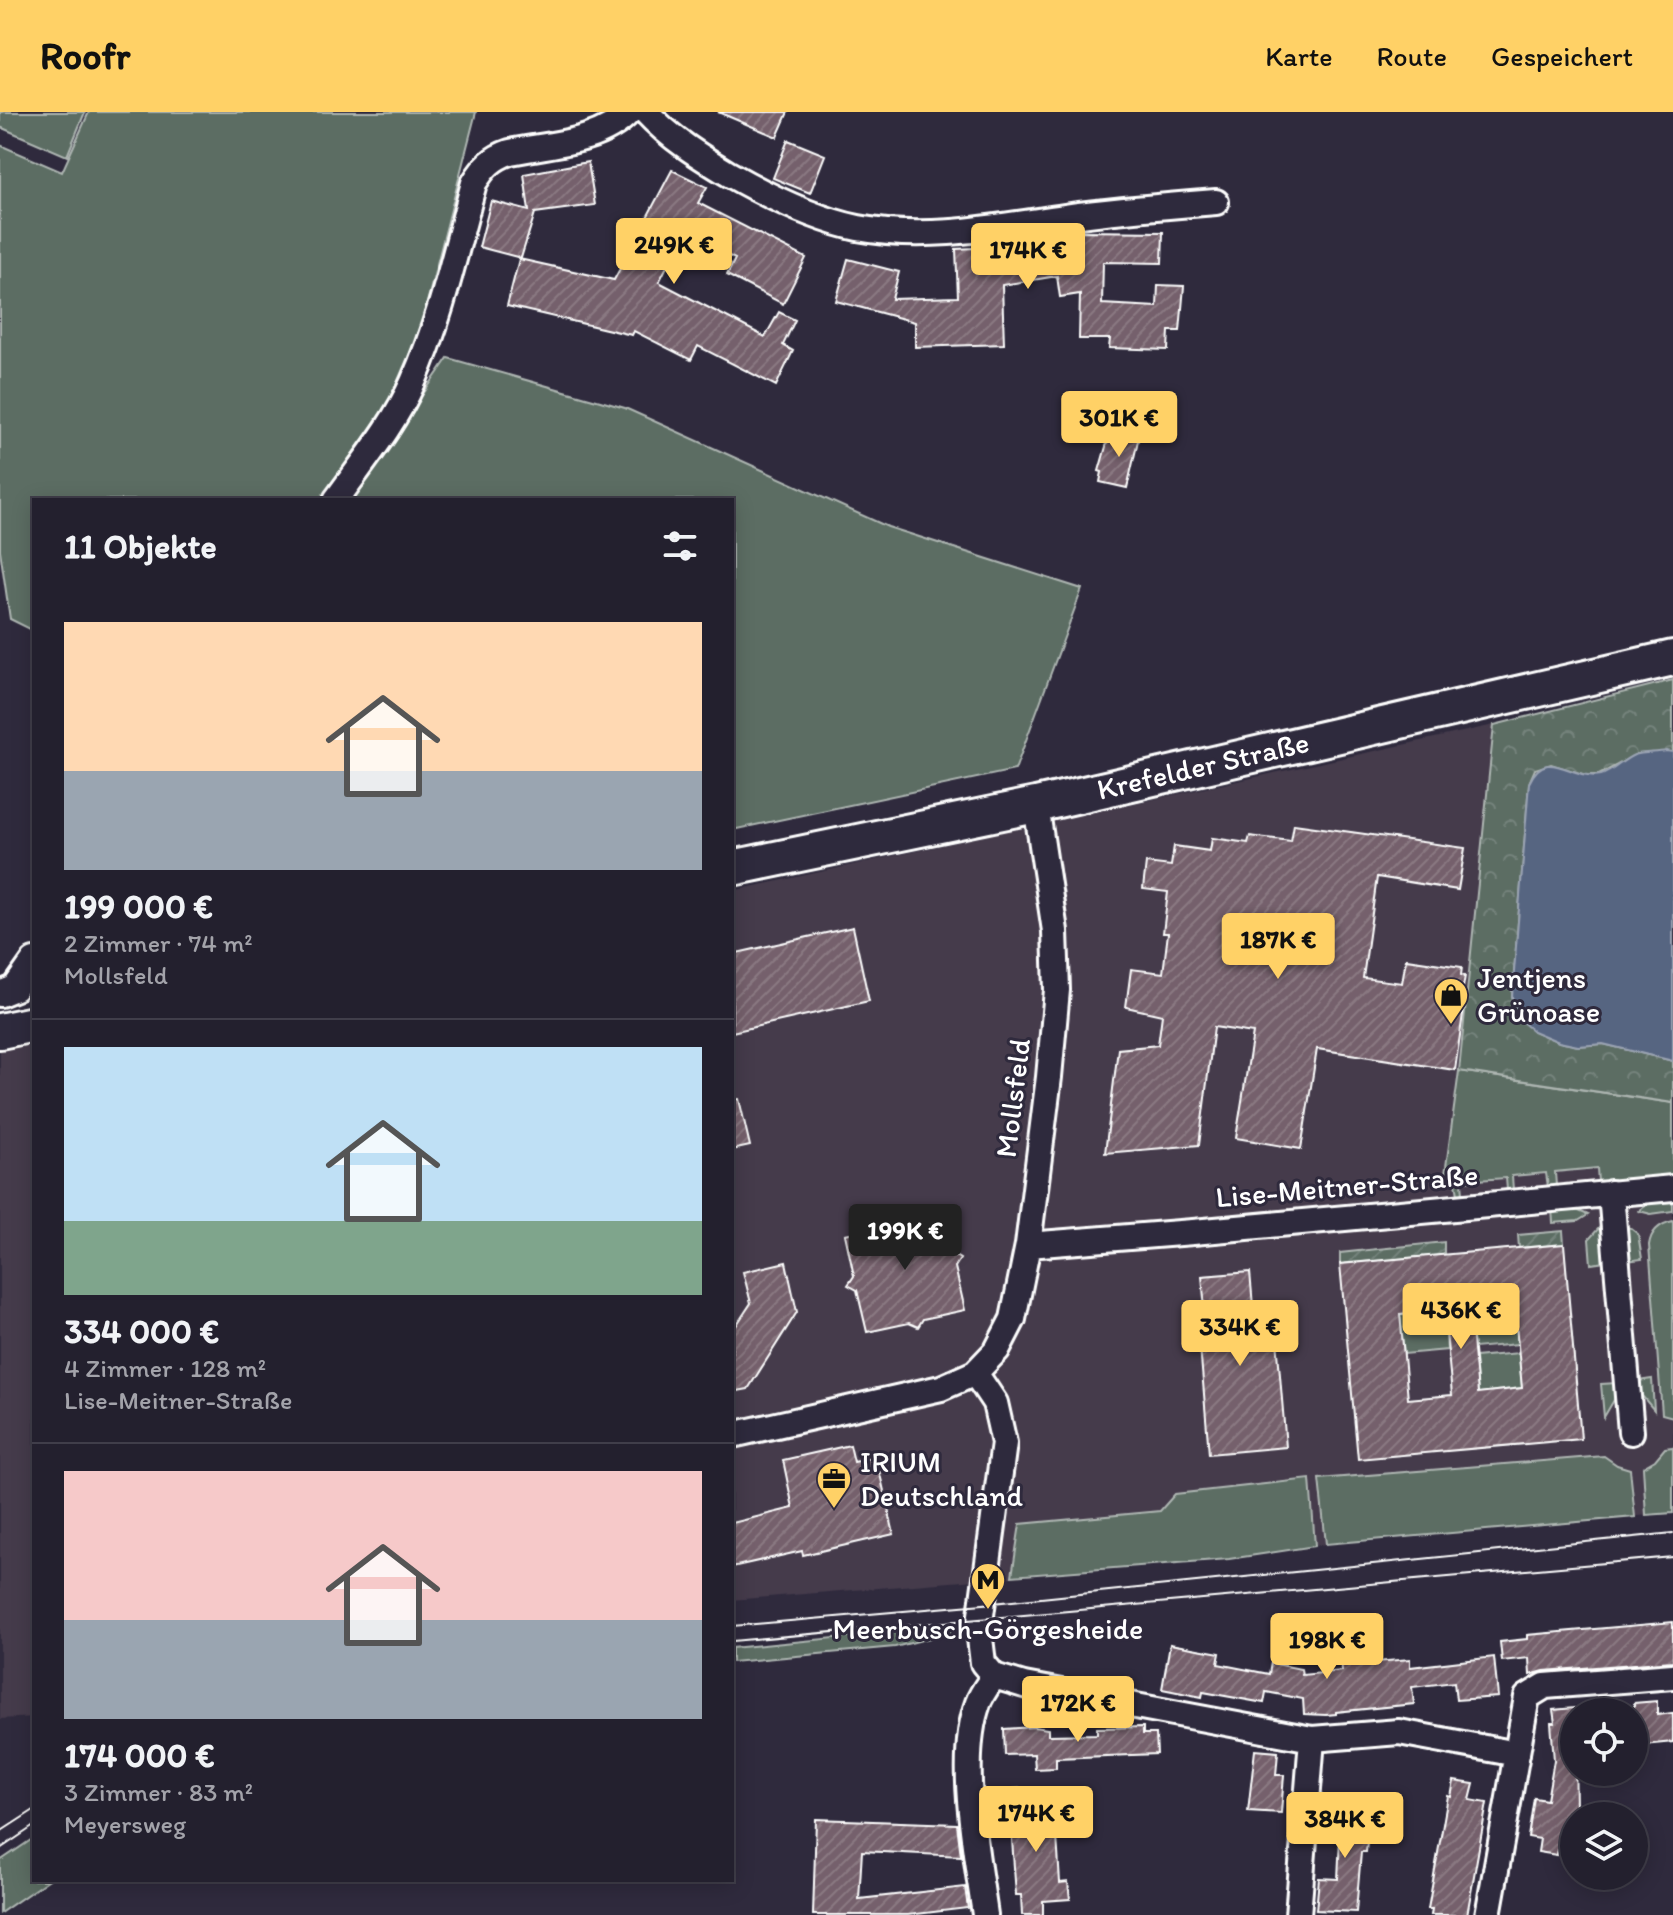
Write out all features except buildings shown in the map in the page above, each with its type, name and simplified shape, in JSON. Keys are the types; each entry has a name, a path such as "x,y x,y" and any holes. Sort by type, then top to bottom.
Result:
{"main road":[{"name":"Krefelder Straße","path":"734,868 1036,805 1673,658"},
{"path":"0,1031 32,1024"}],"street":[{"path":"337,498 390,424 413,382 440,307 474,183 484,166 510,152 599,134 620,122 629,112"},
{"path":"646,112 662,130 698,156 752,187 798,208 856,227 893,232 948,233 1119,210 1216,202"},
{"name":"Mollsfeld","path":"734,1435 941,1388 975,1373 997,1350 1013,1319 1028,1245 1057,990 1055,931 1036,805"},
{"path":"0,994 15,988 32,964"},
{"name":"Lise-Meitner-Straße","path":"1028,1245 1673,1188"},
{"path":"1611,1193 1631,1432"},
{"path":"975,1373 995,1403 1004,1443 979,1630 983,1663 994,1676 1024,1685 1312,1739 1399,1732 1517,1754"},
{"path":"985,1915 969,1762 978,1702 994,1676"},
{"path":"1488,1915 1527,1697 1545,1686 1673,1676"},
{"path":"1298,1915 1312,1739"}],"shaded area":[{"path":"1494,725 1459,1071 1445,1174 1457,1182 1458,1194 1462,1181 1506,1178 1507,1190 1512,1190 1512,1176 1547,1173 1556,1186 1554,1172 1597,1168 1598,1182 1673,1175 1673,1513 1326,1544 1229,1559 734,1600 734,891"},
{"path":"32,1042 32,1717 0,1719 0,1050"}],"green space":[{"path":"0,112 85,112 67,156 0,127"},
{"path":"89,112 476,112 420,330 389,401 322,498 32,498 32,630 10,619 0,550 0,145 62,172"},
{"path":"448,358 625,408 888,527 1082,589 1015,770 734,830 734,498 351,498"},
{"path":"1673,680 1673,752 1637,754 1599,775 1586,775 1551,764 1535,769 1529,783 1512,997 1533,1031 1559,1042 1578,1046 1603,1044 1673,1061 1673,1103 1459,1071 1494,725"},
{"path":"1459,1071 1673,1103 1673,1175 1598,1182 1597,1168 1555,1172 1556,1186 1548,1187 1546,1173 1512,1176 1513,1190 1507,1190 1506,1178 1462,1181 1463,1194 1458,1195 1456,1182 1445,1174"},
{"path":"1673,1197 1673,1211 1651,1214 1639,1211 1649,1203"},
{"path":"1552,1208 1572,1208 1588,1215 1578,1221 1553,1223"},
{"path":"1673,1221 1673,1417 1662,1414 1649,1245 1656,1229"},
{"path":"1629,1227 1638,1234 1642,1259 1626,1261 1625,1233"},
{"path":"1599,1228 1606,1262 1591,1264 1589,1239"},
{"path":"1563,1231 1564,1244 1519,1248 1518,1235"},
{"path":"1444,1242 1444,1255 1340,1264 1340,1253"},
{"path":"1514,1304 1518,1344 1474,1348 1470,1308"},
{"path":"1444,1310 1447,1350 1404,1354 1400,1314"},
{"path":"1519,1353 1522,1388 1478,1393 1475,1357"},
{"path":"1652,1379 1654,1410 1642,1396 1638,1381"},
{"path":"1617,1383 1614,1400 1604,1417 1601,1384"},
{"path":"1673,1447 1673,1513 1646,1515 1643,1467 1655,1460 1665,1448"},
{"path":"1604,1456 1630,1469 1635,1517 1326,1544 1319,1479"},
{"path":"1310,1479 1315,1546 1229,1559 1012,1576 1020,1524 1160,1511 1175,1494"},
{"path":"957,1626 957,1631 895,1647 734,1662 734,1648"},
{"path":"32,1839 32,1882 45,1882 0,1913 0,1861"}],"water":[{"path":"1673,752 1673,1061 1603,1044 1578,1046 1559,1042 1533,1031 1522,1022 1512,997 1529,783 1544,766 1601,775 1634,755"}],"tram line":[{"path":"734,1626 983,1604 1673,1533"},
{"path":"734,1641 1673,1557"},
{"path":"0,1832 32,1811"},
{"path":"0,1849 32,1827"}],"place":[{"name":"Jentjens Grünoase","path":"1451,1026"},
{"name":"IRIUM Deutschland","path":"834,1510"},
{"name":"Meerbusch-Görgesheide","path":"988,1611"}]}
